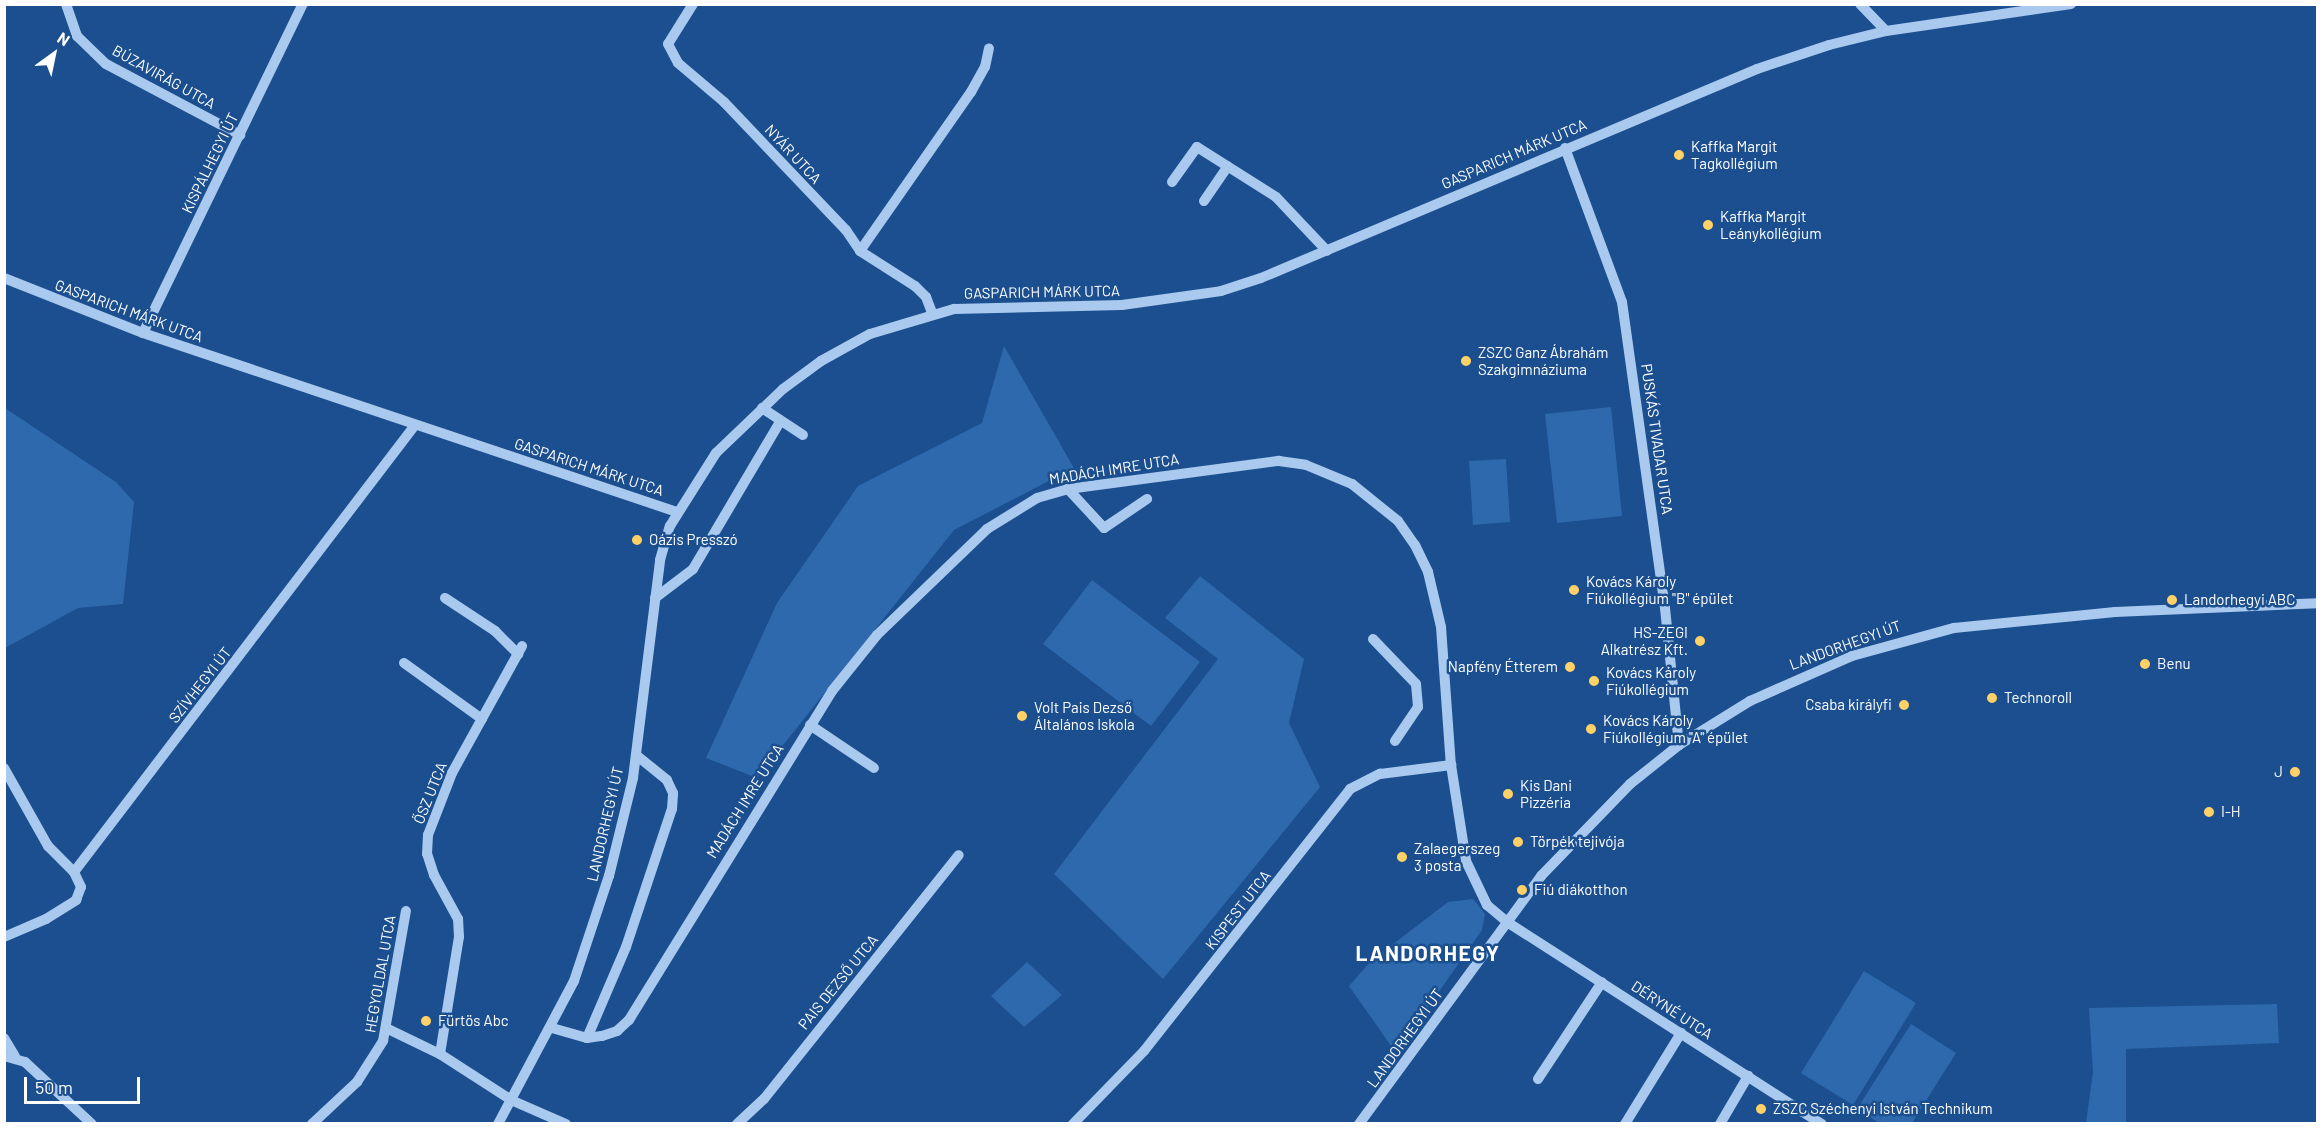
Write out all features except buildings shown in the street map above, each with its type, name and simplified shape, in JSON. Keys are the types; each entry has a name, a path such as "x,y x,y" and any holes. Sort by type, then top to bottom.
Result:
{"street":[{"name":"BÚZAVIRÁG UTCA","path":"66,4 77,36 106,64 240,135"},
{"name":"KISPÁLHEGYI ÚT","path":"143,333 303,4"},
{"name":"NYÁR UTCA","path":"693,4 668,44 670,53 724,102 846,230 860,251 915,286 926,297 932,313"},
{"path":"1860,4 1886,31"},
{"name":"GASPARICH MÁRK UTCA","path":"4,278 143,333 677,512 716,453 762,408 849,345 932,313 978,306 1122,305 1182,299 1261,278 1757,69 1886,31 2072,4"},
{"path":"860,251 971,92 985,67 989,48"},
{"path":"1172,182 1197,147 1276,196 1327,251"},
{"name":"PUSKÁS TIVADAR UTCA","path":"1565,148 1622,302 1664,596 1679,745"},
{"path":"1204,201 1228,166"},
{"path":"762,408 803,435"},
{"path":"655,598 693,569 780,422"},
{"name":"SZÍVHEGYI ÚT","path":"74,872 415,425"},
{"name":"MADÁCH IMRE UTCA","path":"552,1028 587,1038 617,1031 629,1020 810,725 871,642 958,553 1013,511 1037,498 1068,489 1279,461 1329,472 1375,500 1415,545 1437,599 1451,765 1466,861 1487,905 1507,922"},
{"path":"1068,489 1104,528 1147,499"},
{"name":"LANDORHEGYI ÚT","path":"498,1124 552,1028 574,981 598,915 623,822 636,755 660,560 677,512"},
{"name":"ŐSZ UTCA","path":"440,1054 459,937 458,919 434,874 427,854 428,835 442,794 520,650 445,598"},
{"name":"LANDORHEGYI ÚT","path":"1359,1124 1541,876 1603,811 1679,745 1750,701 1805,673 1903,639 1944,630 2115,612 2318,603"},
{"path":"1373,639 1416,684 1418,707 1395,741"},
{"path":"404,663 482,719"},
{"path":"810,725 874,768"},
{"path":"587,1038 626,947 672,808 673,794 667,780 636,755"},
{"name":"KISPEST UTCA","path":"1073,1124 1144,1051 1357,782 1380,774 1451,765"},
{"path":"4,768 48,846 74,872 81,887 76,900 46,919 4,937"},
{"name":"PAIS DEZSŐ UTCA","path":"737,1124 764,1099 959,855"},
{"name":"HEGYOLDAL UTCA","path":"312,1124 357,1082 375,1059 388,1029 406,910"},
{"name":"DÉRYNÉ UTCA","path":"1507,922 1822,1124"},
{"path":"1538,1079 1602,982"},
{"path":"388,1029 440,1054 511,1100 566,1124"},
{"path":"1625,1124 1681,1034"},
{"path":"4,1038 10,1056 92,1124"},
{"path":"1720,1124 1748,1076"}],"shaded area":[{"path":"1004,346 1074,468 954,530 757,778 706,758 777,603 858,486 982,423"},
{"path":"1611,407 1622,516 1557,523 1545,414"},
{"path":"5,408 116,482 134,502 123,604 78,608 5,648"},
{"path":"1506,459 1510,522 1473,525 1469,461"},
{"path":"1200,576 1304,659 1289,723 1320,787 1163,979 1054,874 1218,659 1165,618"},
{"path":"1092,580 1200,662 1151,726 1043,644"},
{"path":"1473,899 1485,914 1482,930 1396,1053 1349,986 1371,961 1448,902"},
{"path":"1027,962 1062,995 1024,1027 991,996"},
{"path":"1864,971 1916,1003 1853,1105 1801,1073"},
{"path":"2277,1004 2279,1043 2126,1049 2126,1123 2086,1123 2093,1072 2089,1008"},
{"path":"1911,1024 1956,1053 1912,1123 1879,1123 1857,1109"}],"place":[{"name":"Kaffka Margit Tagkollégium","path":"1679,155"},
{"name":"Kaffka Margit Leánykollégium","path":"1708,225"},
{"name":"ZSZC Ganz Ábrahám Szakgimnáziuma","path":"1466,361"},
{"name":"Oázis Presszó","path":"637,540"},
{"name":"Kovács Károly Fiúkollégium \"B\" épület","path":"1574,590"},
{"name":"Landorhegyi ABC","path":"2172,600"},
{"name":"HS-ZEGI Alkatrész Kft.","path":"1700,641"},
{"name":"Benu","path":"2145,664"},
{"name":"Napfény Étterem","path":"1570,667"},
{"name":"Kovács Károly Fiúkollégium","path":"1594,681"},
{"name":"Technoroll","path":"1992,698"},
{"name":"Csaba királyfi","path":"1904,705"},
{"name":"Volt Pais Dezső Általános Iskola","path":"1022,716"},
{"name":"Kovács Károly Fiúkollégium \"A\" épület","path":"1591,729"},
{"name":"J","path":"2295,772"},
{"name":"Kis Dani Pizzéria","path":"1508,794"},
{"name":"I-H","path":"2209,812"},
{"name":"Törpék tejivója","path":"1518,842"},
{"name":"Zalaegerszeg 3 posta","path":"1402,857"},
{"name":"Fiú diákotthon","path":"1522,890"},
{"name":"Fürtös Abc","path":"426,1021"},
{"name":"ZSZC Széchenyi István Technikum","path":"1761,1109"}],"district":[{"name":"LANDORHEGY","path":"1428,953"}]}
